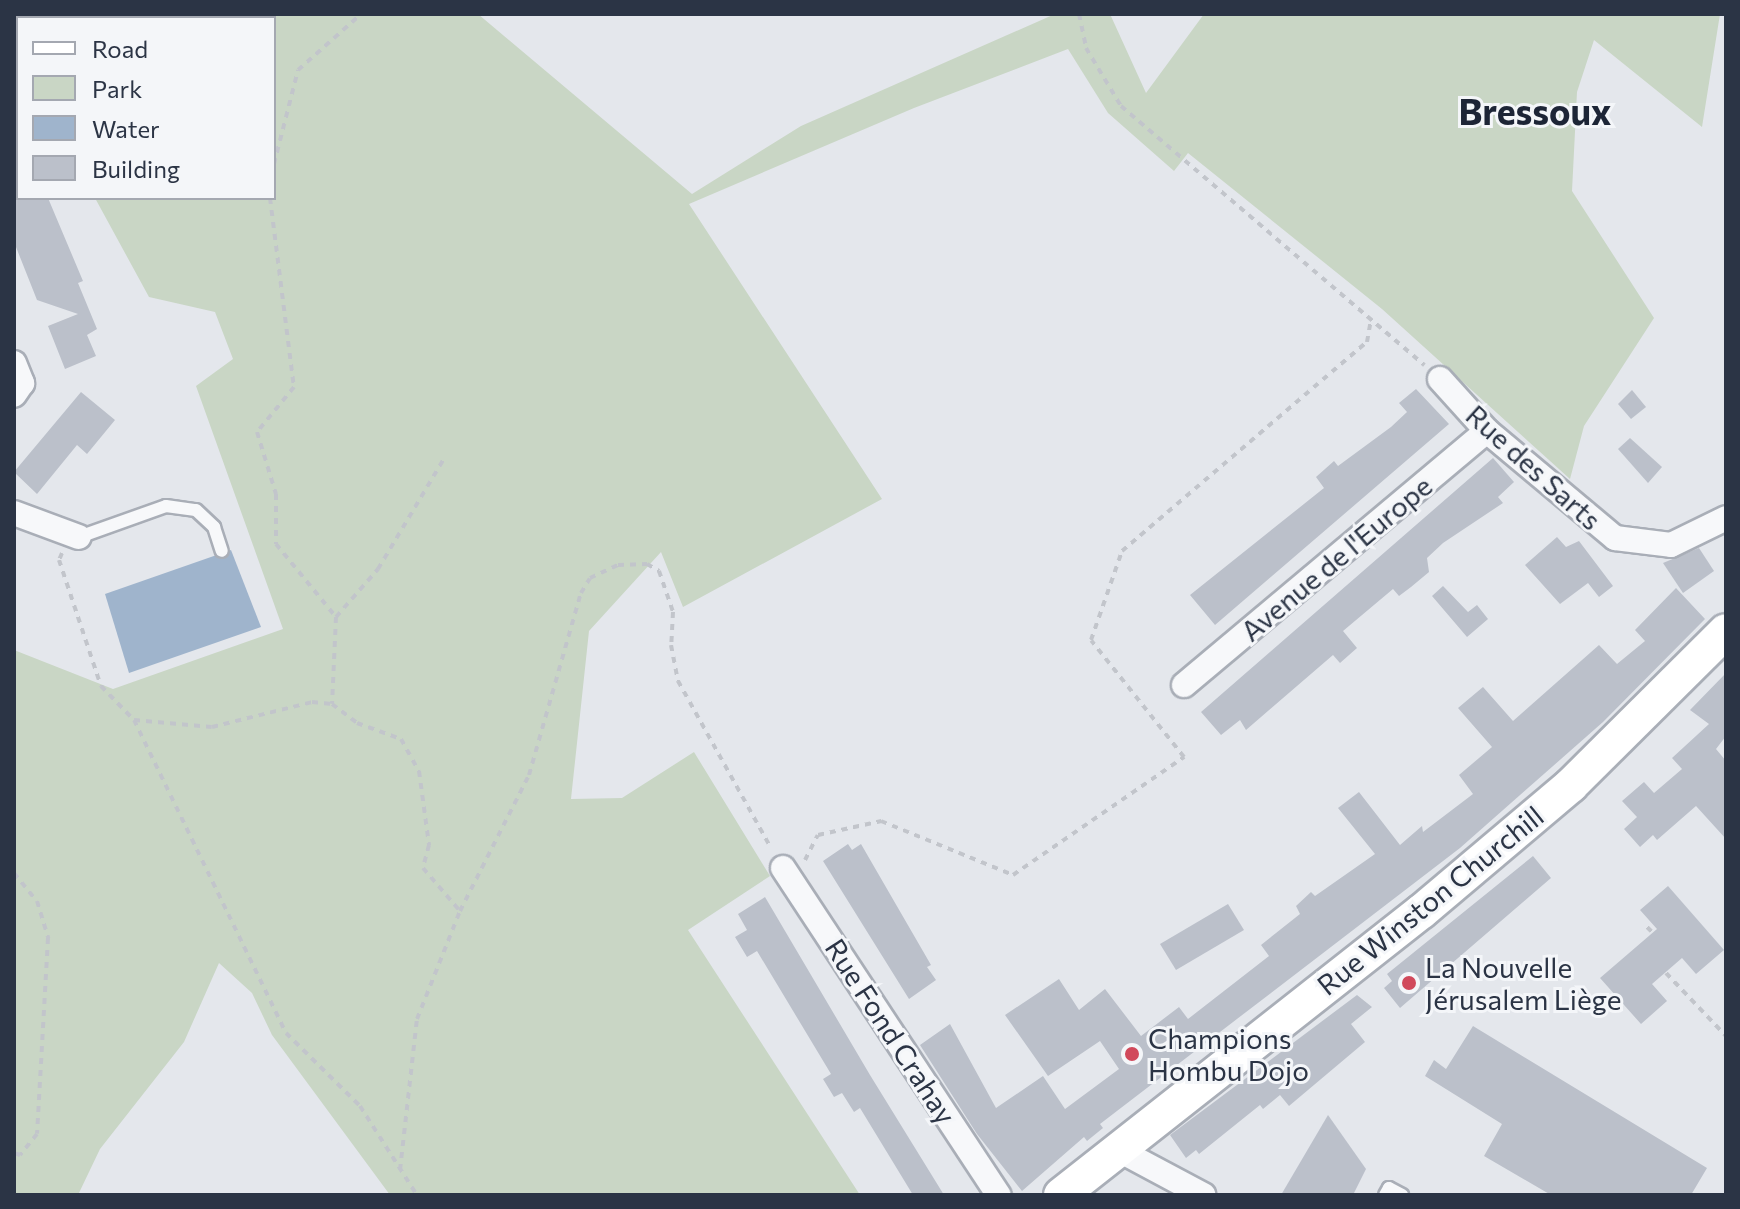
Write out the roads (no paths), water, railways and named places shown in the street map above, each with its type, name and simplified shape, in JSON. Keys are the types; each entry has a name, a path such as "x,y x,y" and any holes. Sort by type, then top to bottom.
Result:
{"main road":[{"name":"Rue Winston Churchill","path":"1061,1195 1398,930 1571,785 1726,631"}],"street":[{"path":"14,363 22,383 14,395"},
{"name":"Rue des Sarts","path":"1440,379 1487,431 1615,538 1671,545 1726,518"},
{"name":"Avenue de l'Europe","path":"1184,685 1487,431"},
{"path":"14,513 74,536"},
{"name":"Rue Fond Crahay","path":"794,864 999,1195"},
{"path":"1117,1149 1203,1195"}],"lane":[{"path":"74,536 166,506 196,510 214,527 222,551"},
{"path":"1385,1195 1389,1188 1402,1195"}],"water":[{"path":"231,550 261,627 129,673 105,594"}],"place":[{"name":"La Nouvelle Jérusalem Liège","path":"1409,983"},
{"name":"Champions Hombu Dojo","path":"1132,1054"}],"district":[{"name":"Bressoux","path":"1535,111"}]}
